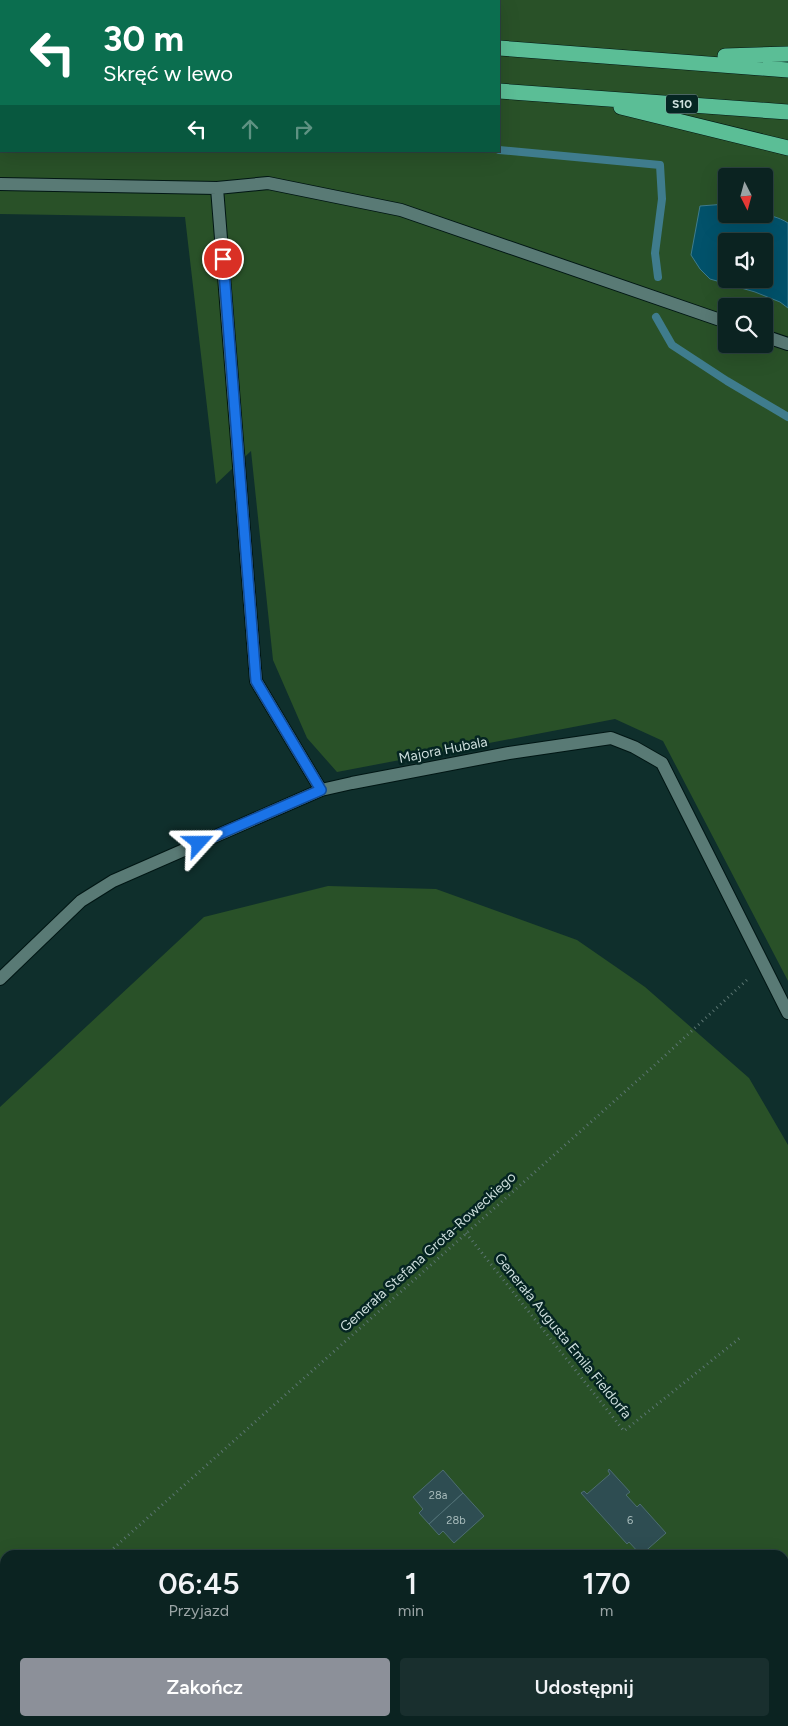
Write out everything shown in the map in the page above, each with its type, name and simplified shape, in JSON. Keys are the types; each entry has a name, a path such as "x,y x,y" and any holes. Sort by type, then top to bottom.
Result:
{"highway":[{"path":"500,48 788,70"},
{"path":"663,59 788,54"},
{"name":"S10","path":"500,91 788,112"},
{"path":"576,96 788,148"}],"street":[{"path":"0,184 217,188 268,183 401,210 718,319"},
{"path":"217,188 256,681 321,790"},
{"path":"773,339 788,344"},
{"name":"Majora Hubala","path":"0,979 81,901 112,881 321,790 509,753 611,738 634,747 662,762 788,1013"}],"path":[{"name":"Generała Stefana Grota-Roweckiego","path":"112,1550 658,1063 763,964"},
{"name":"Generała Augusta Emila Fieldorfa","path":"466,1233 624,1431 741,1338"}],"green space":[{"path":"500,0 788,0 788,981 663,741 615,719 337,772 307,738 273,660 251,451 216,484 185,217 0,214 0,152 500,152"},
{"path":"328,886 436,889 577,940 645,987 749,1078 788,1145 788,1550 0,1550 0,1107 204,917"}],"water":[{"path":"718,205 718,223 773,223 773,217 781,219 788,223 788,308 773,298 741,288 773,288 773,233 718,233 718,281 710,279 700,269 691,255 700,206"}],"building":[{"path":"609,1469 630,1492 626,1495 637,1507 640,1504 666,1533 647,1550 636,1550 629,1542 627,1544 581,1493 584,1491 587,1494 610,1474"},
{"path":"443,1470 463,1493 429,1524 419,1513 423,1509 413,1497"},
{"path":"463,1493 484,1516 454,1543 443,1531 439,1535 429,1524"}],"waterway":[{"path":"500,150 660,165 662,199 655,253 658,277"},
{"path":"656,317 672,345 727,381 788,417"}],"route":[{"path":"199,843 321,790 256,681 223,259"}]}
